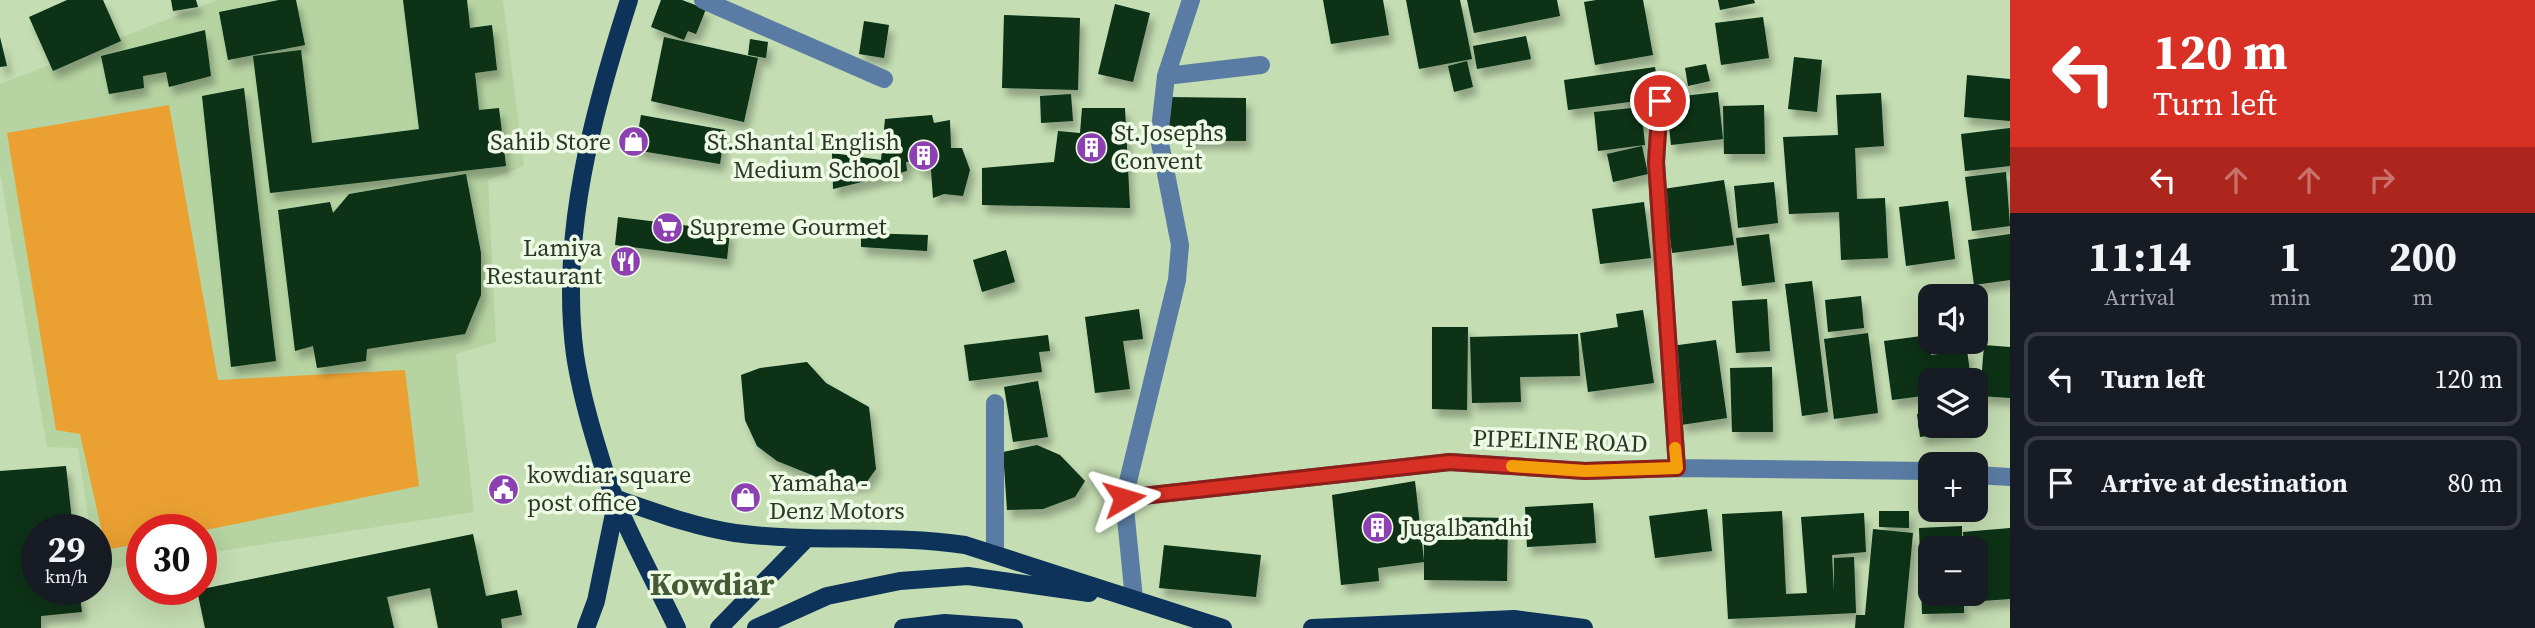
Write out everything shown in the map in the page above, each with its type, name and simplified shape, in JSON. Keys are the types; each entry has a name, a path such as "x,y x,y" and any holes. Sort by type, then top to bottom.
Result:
{"main road":[{"path":"629,0 608,65 586,154 574,237 575,354 599,456 677,628"},
{"path":"617,499 692,525 735,533 806,538 925,539 965,545 1223,628"},
{"path":"586,628 596,601 617,499"},
{"path":"719,628 806,538"},
{"path":"756,628 827,596 900,582 941,578 968,576 1134,599"},
{"path":"1312,628 1514,619 1584,628"},
{"path":"904,628 945,623 1014,628"}],"street":[{"path":"703,0 884,79"},
{"path":"1134,599 1124,498 1178,268 1180,245 1159,138 1166,76 1191,0"},
{"path":"1166,76 1261,65"},
{"path":"1660,101 1656,162 1677,468"},
{"path":"995,403 995,554"},
{"name":"PIPELINE ROAD","path":"1124,498 1450,462 1585,471 1677,468 1918,471"},
{"path":"1988,476 2010,477"}],"shaded area":[{"path":"218,0 503,0 524,166 488,180 496,342 456,354 474,512 217,552 217,514 126,514 126,566 112,569 112,514 88,514 78,448 47,447 0,172 0,84"},
{"path":"169,105 218,380 405,370 419,486 217,528 217,514 126,514 126,546 112,549 112,514 98,514 80,434 56,430 7,133"}],"building":[{"path":"67,0 103,0 121,41 53,71 29,17"},
{"path":"171,0 196,0 198,7 173,11"},
{"path":"279,0 296,0 305,45 228,60 219,12"},
{"path":"403,0 467,0 470,28 492,25 497,70 475,73 479,110 499,108 506,166 270,193 253,56 301,50 312,143 419,129"},
{"path":"661,0 682,0 706,9 696,34 688,31 684,40 651,27"},
{"path":"1323,0 1383,0 1389,35 1331,44"},
{"path":"1406,0 1460,0 1472,59 1419,69"},
{"path":"1467,0 1557,0 1560,16 1474,33"},
{"path":"1643,0 1653,55 1595,65 1584,2"},
{"path":"1718,0 1754,0 1755,3 1720,10"},
{"path":"1115,4 1150,13 1133,82 1098,74"},
{"path":"1004,15 1080,18 1078,90 1002,88"},
{"path":"1763,17 1769,58 1721,65 1715,23"},
{"path":"864,21 889,25 884,58 859,54"},
{"path":"205,30 211,76 169,87 166,72 143,76 144,88 109,94 101,56"},
{"path":"1526,36 1531,59 1477,69 1473,46"},
{"path":"0,37 7,66 0,67"},
{"path":"664,37 758,58 744,122 651,101"},
{"path":"750,39 768,42 766,58 748,55"},
{"path":"1794,57 1822,60 1817,112 1788,109"},
{"path":"1467,61 1473,87 1454,92 1448,66"},
{"path":"1706,64 1710,81 1688,86 1685,68"},
{"path":"1655,67 1660,98 1568,110 1564,80"},
{"path":"1967,75 2010,79 2010,121 1964,117"},
{"path":"244,88 276,361 231,367 202,96"},
{"path":"1718,92 1723,139 1671,145 1666,98"},
{"path":"1881,93 1884,146 1855,148 1857,199 1885,198 1888,258 1841,260 1839,212 1789,214 1783,137 1838,135 1836,95"},
{"path":"1071,94 1073,121 1041,123 1040,96"},
{"path":"1166,97 1246,98 1246,141 1184,141 1184,129 1166,129"},
{"path":"1764,105 1765,154 1724,154 1723,106"},
{"path":"1641,107 1645,145 1598,151 1594,112"},
{"name":"St.Josephs Convent","path":"1082,108 1125,108 1130,208 982,205 982,168 1054,162 1058,131 1080,133"},
{"path":"641,115 725,130 720,164 635,150"},
{"name":"St.Shantal English Medium School","path":"932,115 934,123 950,120 951,148 962,148 970,170 963,196 944,194 933,198 931,170 922,170 914,161 906,162 907,171 833,189 832,153 881,160 885,119"},
{"path":"2010,128 2010,166 1965,171 1961,134"},
{"path":"1642,146 1648,174 1613,182 1607,154"},
{"path":"2006,172 2010,226 1972,231 1965,177"},
{"path":"466,174 481,253 481,295 465,334 367,349 366,361 317,368 313,346 295,351 278,210 330,202 333,213 349,194"},
{"path":"1724,180 1734,245 1672,253 1663,189"},
{"path":"1774,182 1778,223 1738,228 1734,186"},
{"path":"1948,201 1955,259 1906,266 1899,207"},
{"path":"1644,202 1651,258 1600,264 1592,209"},
{"path":"618,217 730,231 727,259 615,245"},
{"path":"861,233 928,235 927,251 861,247"},
{"path":"1769,234 1775,282 1742,286 1736,238"},
{"path":"2010,234 2010,280 1974,284 1968,240"},
{"path":"1006,250 1015,282 982,292 973,260"},
{"path":"1812,281 1828,412 1802,416 1785,284"},
{"path":"1861,296 1864,328 1828,332 1825,300"},
{"path":"1767,299 1770,351 1736,353 1732,301"},
{"path":"1139,309 1143,339 1123,341 1130,389 1095,393 1085,317"},
{"path":"1643,310 1654,383 1588,392 1580,333 1618,327 1616,314"},
{"path":"1432,327 1468,327 1467,410 1432,409"},
{"path":"1868,333 1878,413 1834,419 1824,339"},
{"path":"1578,334 1580,376 1520,377 1521,402 1472,403 1470,337"},
{"path":"1048,335 1050,351 1039,352 1042,372 969,381 964,345"},
{"path":"1918,336 1918,354 1968,354 1969,368 1918,368 1918,397 1892,400 1884,341"},
{"path":"1716,340 1727,418 1681,425 1671,346"},
{"path":"1988,345 2010,347 2010,398 1988,397 1988,368 1982,368 1983,354 1988,354"},
{"path":"807,362 826,383 869,407 876,469 866,483 837,485 777,461 757,446 745,420 741,375 760,368"},
{"path":"1772,367 1773,432 1732,432 1730,368"},
{"path":"1038,381 1048,437 1013,442 1004,387"},
{"path":"1037,445 1060,455 1085,481 1075,497 1043,509 1007,510 1003,452"},
{"path":"66,466 71,514 21,514 21,605 81,605 82,612 41,616 41,628 0,628 0,471"},
{"name":"Jugalbandhi","path":"1415,481 1424,561 1424,540 1454,540 1455,517 1508,518 1507,581 1424,580 1424,562 1378,568 1379,581 1341,585 1332,495"},
{"path":"1593,503 1596,543 1527,547 1525,507"},
{"path":"1707,509 1712,551 1655,558 1649,516"},
{"path":"1782,511 1786,594 1807,593 1801,517 1864,513 1866,552 1832,555 1834,591 1834,558 1854,557 1856,613 1728,619 1722,514"},
{"path":"1879,511 1909,511 1909,528 1879,527"},
{"path":"1962,526 1962,536 1919,536 1919,528"},
{"path":"2010,528 2010,599 1988,601 1988,536 1963,536 1963,532"},
{"path":"1873,529 1913,533 1904,628 1855,628 1856,615 1865,615"},
{"path":"473,534 486,596 517,590 522,615 501,619 502,628 438,628 430,588 387,597 394,628 205,628 200,605 217,605 217,586"},
{"path":"1164,545 1261,555 1256,597 1159,588"},
{"path":"1922,606 1964,606 1964,613 1922,614"}],"slow traffic":[{"path":"1512,466 1585,471 1677,468 1675,448"}],"place":[{"name":"Sahib Store","path":"634,142"},
{"name":"St.Josephs Convent","path":"1091,147"},
{"name":"St.Shantal English Medium School","path":"923,156"},
{"name":"Supreme Gourmet","path":"667,227"},
{"name":"Lamiya Restaurant","path":"625,262"},
{"name":"kowdiar square post office","path":"504,489"},
{"name":"Yamaha - Denz Motors","path":"746,497"},
{"name":"Jugalbandhi","path":"1378,528"}],"district":[{"name":"Kowdiar","path":"712,584"}],"route":[{"path":"1124,498 1318,474 1450,462 1585,471 1677,468 1659,227 1656,162 1660,101"}]}
